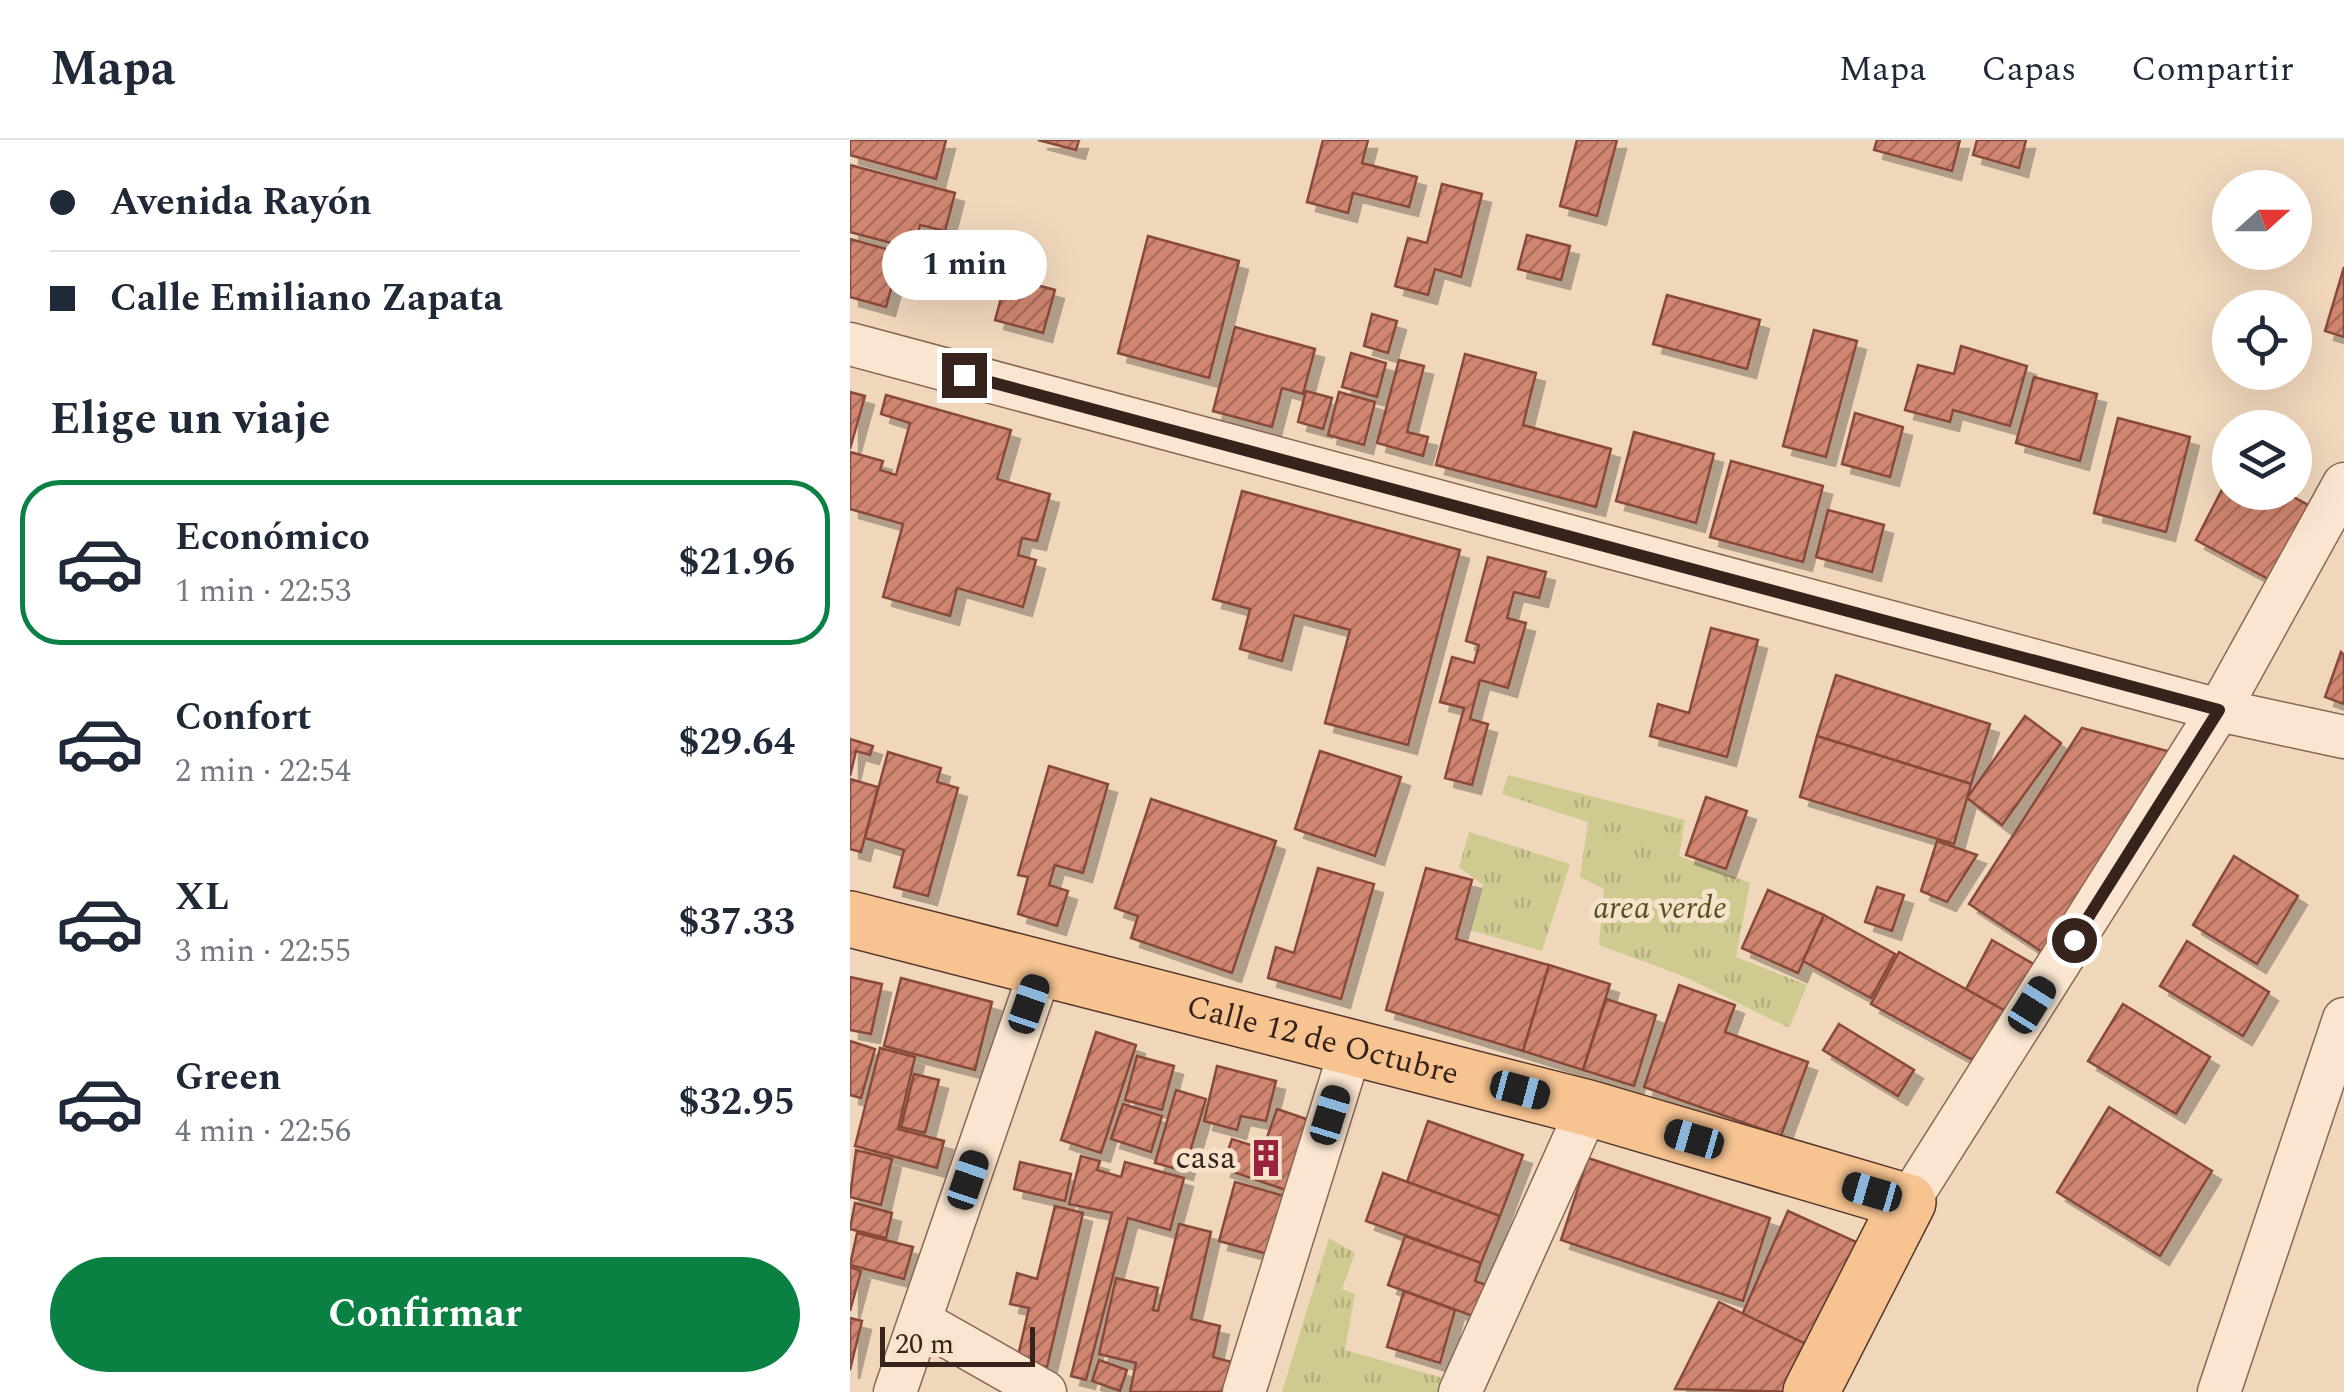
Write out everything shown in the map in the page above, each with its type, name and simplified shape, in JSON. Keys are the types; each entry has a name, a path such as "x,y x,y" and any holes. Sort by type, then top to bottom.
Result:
{"main road":[{"name":"Calle 12 de Octubre","path":"850,920 1352,1045 1588,1108 1908,1202"},
{"path":"1811,1392 1908,1202"}],"street":[{"path":"850,344 2219,710 2344,738"},
{"path":"1908,1202 2219,710 2344,484"},
{"path":"896,1392 1042,969"},
{"path":"2219,1392 2344,1018"},
{"path":"1244,1392 1352,1045"},
{"path":"1460,1392 1588,1108"},
{"path":"920,1321 1044,1392"}],"green space":[{"name":"area verde","path":"1508,775 1685,820 1679,856 1750,883 1736,957 1807,985 1789,1028 1683,976 1599,945 1604,889 1580,877 1588,822 1502,794"},
{"name":"area verde","path":"1469,832 1570,864 1542,951 1470,930 1483,885 1459,867"},
{"path":"1329,1238 1355,1253 1342,1289 1355,1294 1345,1350 1450,1380 1443,1392 1282,1392"}],"building":[{"path":"850,140 946,140 936,179 850,155"},
{"path":"1038,140 1079,140 1076,150"},
{"path":"1323,140 1368,140 1362,163 1417,177 1409,207 1353,193 1348,213 1307,202"},
{"path":"1577,140 1617,140 1597,216 1560,206"},
{"path":"1877,140 1960,140 1952,171 1874,150"},
{"path":"1977,140 2026,140 2019,168 1973,155"},
{"path":"850,165 955,193 945,231 920,225 914,249 850,232"},
{"path":"1442,184 1482,194 1461,277 1435,269 1428,295 1395,286 1408,238 1427,243"},
{"path":"1527,235 1570,246 1561,280 1518,269"},
{"path":"1148,236 1239,261 1209,378 1118,353"},
{"path":"850,239 901,253 886,307 850,297"},
{"path":"2344,267 2344,337 2325,331"},
{"path":"1007,277 1055,290 1043,333 995,320"},
{"path":"1667,295 1760,320 1747,369 1653,344"},
{"path":"1372,314 1397,321 1388,353 1364,346"},
{"path":"1235,327 1315,349 1303,394 1282,388 1272,427 1213,411"},
{"path":"1814,330 1857,341 1826,457 1783,446"},
{"path":"1961,346 2027,366 2010,426 1953,410 1950,422 1905,410 1918,365 1954,374"},
{"path":"1351,353 1386,363 1377,397 1342,387"},
{"path":"1465,354 1536,373 1523,425 1611,449 1596,507 1436,465"},
{"path":"1399,360 1424,366 1407,432 1428,437 1423,456 1377,443"},
{"path":"2034,377 2097,394 2080,461 2016,443"},
{"path":"1306,391 1332,398 1323,429 1298,422"},
{"path":"850,392 865,396 850,449"},
{"path":"1339,392 1375,402 1364,445 1328,435"},
{"path":"886,395 1011,430 997,479 1050,494 1037,541 1022,538 1018,555 1036,560 1023,607 957,588 950,616 883,597 903,524 850,509 850,452 883,461 880,470 896,475 910,423 881,414"},
{"path":"1855,413 1903,427 1890,477 1842,464"},
{"path":"2118,418 2190,437 2166,532 2094,513"},
{"path":"1634,432 1714,454 1696,523 1616,501"},
{"path":"1731,461 1823,486 1803,562 1710,537"},
{"path":"1242,491 1460,550 1408,745 1325,723 1350,630 1294,615 1282,661 1240,649 1250,609 1213,599"},
{"path":"2212,509 2310,510 2272,581 2196,540"},
{"path":"1828,510 1884,525 1872,572 1816,557"},
{"path":"1488,557 1546,572 1539,598 1514,592 1507,618 1526,623 1508,688 1480,680 1470,719 1488,724 1472,785 1445,778 1464,708 1440,702 1452,657 1474,663 1479,645 1466,641"},
{"path":"1711,628 1758,640 1727,757 1650,736 1658,704 1689,713"},
{"path":"2341,652 2344,655 2344,704 2325,697"},
{"path":"1836,675 1990,724 1971,784 1817,736"},
{"path":"2025,716 2061,743 2002,825 1967,798"},
{"path":"2082,728 2182,755 2053,959 1969,904"},
{"path":"1817,736 1971,784 1954,844 1800,797"},
{"path":"850,739 873,746 870,755 856,751 850,776"},
{"path":"1320,751 1401,777 1375,856 1295,829"},
{"path":"888,752 941,768 937,782 958,788 928,896 894,887 904,850 865,838"},
{"path":"1049,766 1108,784 1083,873 1055,865 1049,885 1068,891 1057,926 1018,914 1028,877 1018,875"},
{"path":"850,779 878,787 861,852 850,849"},
{"path":"1706,797 1747,811 1726,869 1686,855"},
{"path":"1151,799 1276,841 1232,973 1131,938 1138,916 1115,908"},
{"path":"1937,841 1977,855 1947,902 1921,891"},
{"path":"2234,856 2298,896 2257,964 2193,925"},
{"path":"1318,868 1374,884 1341,999 1268,978 1276,947 1294,953"},
{"path":"1426,868 1472,880 1456,939 1549,965 1523,1051 1386,1010"},
{"path":"1877,887 1904,895 1892,931 1865,922"},
{"path":"1768,890 1824,915 1798,973 1742,948"},
{"path":"1824,915 1895,954 1871,998 1803,961"},
{"path":"1992,940 2044,970 2018,1018 1966,989"},
{"path":"2187,941 2269,992 2243,1036 2160,986"},
{"path":"1899,952 2018,1018 1989,1069 1871,1004"},
{"path":"1549,965 1610,984 1583,1070 1523,1051"},
{"path":"850,977 882,984 871,1034 850,1030"},
{"path":"901,978 992,1002 975,1070 884,1046"},
{"path":"1679,985 1735,1005 1725,1032 1808,1062 1781,1136 1644,1087"},
{"path":"1606,999 1656,1015 1634,1086 1583,1070"},
{"path":"2123,1004 2210,1057 2176,1114 2088,1061"},
{"path":"1839,1024 1914,1070 1898,1096 1823,1050"},
{"path":"1096,1032 1136,1045 1101,1153 1061,1140"},
{"path":"850,1041 875,1049 861,1098 850,1095"},
{"path":"880,1048 915,1057 898,1129 944,1141 937,1168 855,1146"},
{"path":"1137,1056 1174,1066 1162,1110 1125,1100"},
{"path":"1217,1066 1276,1081 1266,1121 1241,1116 1237,1130 1204,1121"},
{"path":"914,1074 939,1080 925,1133 901,1127"},
{"path":"1176,1090 1206,1099 1184,1171 1155,1163"},
{"path":"1123,1104 1162,1116 1151,1152 1111,1139"},
{"path":"2109,1107 2212,1171 2160,1256 2057,1192"},
{"name":"casa","path":"1277,1109 1318,1123 1294,1193 1222,1168 1232,1139 1263,1149"},
{"path":"1428,1121 1523,1155 1500,1216 1407,1182"},
{"path":"856,1150 892,1159 881,1205 850,1197"},
{"path":"1081,1156 1100,1161 1097,1170 1121,1177 1125,1162 1184,1178 1170,1230 1128,1218 1086,1380 1071,1376 1112,1213 1069,1204"},
{"path":"1588,1158 1770,1218 1743,1301 1561,1240"},
{"path":"1020,1162 1071,1174 1065,1201 1014,1189"},
{"path":"1383,1173 1500,1216 1481,1263 1366,1221"},
{"path":"1235,1182 1295,1199 1279,1257 1219,1241"},
{"path":"855,1203 892,1213 886,1238 850,1229"},
{"path":"1055,1206 1083,1213 1047,1367 1017,1360 1029,1308 1010,1304 1017,1273 1037,1279"},
{"path":"1788,1211 1863,1245 1816,1349 1742,1315"},
{"path":"1179,1224 1211,1232 1191,1319 1220,1326 1213,1357 1242,1365 1235,1392 1130,1392 1136,1363 1099,1354 1116,1278 1158,1288 1153,1310 1158,1311"},
{"path":"857,1233 913,1247 904,1279 850,1265"},
{"path":"1405,1236 1481,1263 1475,1281 1489,1286 1478,1318 1388,1285"},
{"path":"850,1267 861,1271 850,1311"},
{"path":"1404,1291 1455,1310 1440,1363 1387,1347"},
{"path":"1719,1302 1816,1349 1795,1392 1675,1389"},
{"path":"850,1318 862,1321 850,1370"},
{"path":"1099,1360 1127,1370 1120,1391 1092,1381"}],"place":[{"name":"casa","path":"1266,1158"}],"route":[{"path":"964,375 2219,710 2074,940"}]}
